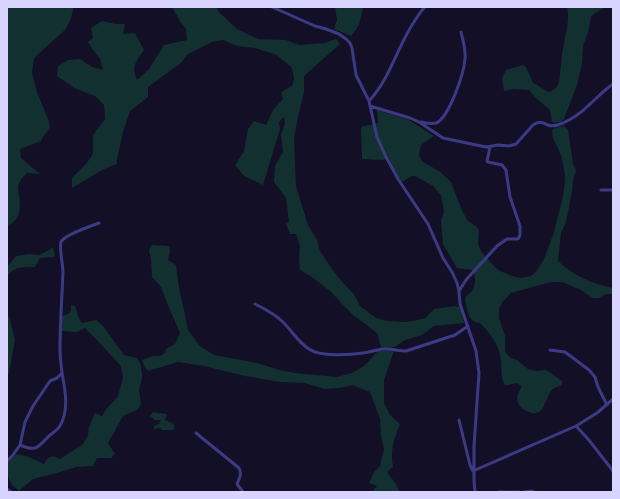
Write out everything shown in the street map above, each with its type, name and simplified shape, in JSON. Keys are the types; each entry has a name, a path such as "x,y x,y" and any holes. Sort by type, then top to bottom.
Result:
{"street":[{"path":"272,7 315,26 339,34 346,39 352,48 356,75 369,101 377,137 386,157 398,179 428,224 443,258 452,272 459,291 460,304 476,351 479,373 474,446 475,492"},
{"path":"369,101 375,95 386,77 411,26 425,7"},
{"path":"419,122 432,123 439,121 454,97 461,78 465,60 464,44 460,32"},
{"path":"370,106 399,114 419,122 443,138 484,147 498,145 509,146 516,144 536,123 543,122 547,125 555,126 562,124 588,106 613,84"},
{"path":"459,291 466,280 497,246 507,239 518,239 520,235 520,226 510,197 506,170 502,165 487,161 490,147"},
{"path":"601,190 613,190"},
{"path":"20,445 28,448 37,448 61,425 64,416 65,391 60,351 63,269 61,242 70,234 99,223"},
{"path":"255,304 285,323 310,351 327,354 362,353 382,349 406,351 455,335 468,326"},
{"path":"550,350 565,352 588,370 595,377 607,405"},
{"path":"7,460 13,455 20,445 25,422 33,406 50,381 62,373"},
{"path":"474,471 576,426 597,414 613,399"},
{"path":"459,420 469,461 474,471"},
{"path":"576,426 613,470"},
{"path":"196,433 238,468 241,475 237,484 243,492"},
{"path":"7,489 11,492"},
{"path":"498,492 519,492"},
{"path":"524,492 534,492"}],"green space":[{"path":"7,7 74,7 70,21 65,30 34,58 32,73 37,92 50,127 41,141 20,149 21,158 40,174 27,173 20,181 18,187 20,206 19,214 15,221 7,226"},
{"path":"172,7 216,7 220,13 237,29 258,39 286,40 299,45 324,43 336,39 340,44 304,76 304,92 294,139 296,186 308,225 317,240 320,251 330,266 354,294 360,306 376,318 387,321 414,321 425,318 434,309 454,306 460,307 464,323 434,326 422,335 405,340 395,347 381,347 377,333 353,315 330,291 300,270 300,246 296,234 290,234 286,224 289,222 286,198 274,182 275,166 283,152 281,135 285,123 284,117 279,122 280,129 263,185 244,176 235,165 244,151 248,129 254,121 266,125 273,110 283,99 281,92 292,86 294,79 292,68 277,55 255,48 237,46 223,40 212,42 188,54 181,63 148,87 148,97 130,111 123,132 117,164 104,169 72,188 72,178 86,164 93,154 93,135 105,119 104,105 95,96 74,88 57,76 58,66 68,60 80,59 92,67 103,70 100,59 88,42 93,38 91,28 102,21 125,24 123,34 135,33 144,50 134,67 137,80 149,69 164,45 187,40 186,29"},
{"path":"335,7 363,7 359,25 351,36 334,29 337,20"},
{"path":"567,7 606,7 591,17 583,46 582,64 577,85 564,119 554,123 552,122 550,110 529,90 513,89 504,91 502,78 506,70 523,65 526,67 533,83 550,92 557,87 567,26"},
{"path":"377,110 409,120 434,136 421,145 419,154 421,160 439,171 451,182 467,220 478,228 478,243 483,254 500,271 521,278 531,276 536,272 544,259 553,235 562,201 565,175 561,155 553,138 552,130 564,126 568,130 573,164 576,171 573,180 566,222 561,233 558,261 570,271 583,278 613,288 613,294 606,294 599,298 593,298 581,290 562,282 551,282 511,293 503,301 499,309 499,318 505,336 505,351 507,354 528,369 537,371 546,370 562,381 562,385 551,391 539,412 530,412 520,406 517,398 521,386 517,383 505,385 502,376 500,354 496,344 483,326 479,322 477,323 473,321 469,316 465,299 473,289 475,278 472,270 457,268 443,244 441,221 444,212 441,195 433,186 415,176 412,176 402,182 392,169 389,158 382,160 362,159 361,127 378,123"},
{"path":"152,245 169,246 170,251 168,260 176,265 179,288 188,330 200,346 214,355 257,363 295,373 337,377 352,373 364,366 378,351 394,351 384,380 384,403 390,415 400,424 392,450 393,467 387,472 400,492 372,492 377,486 369,483 374,472 380,466 384,449 381,436 380,419 370,392 352,385 340,388 325,389 304,383 280,382 178,362 148,371 142,360 153,356 160,356 165,353 166,349 175,344 180,333 161,287 152,277 149,250"},
{"path":"53,247 55,257 40,258 35,267 23,267 16,269 7,277 7,267 16,256 29,254 39,255"},
{"path":"71,305 75,306 78,317 82,323 96,320 103,326 124,355 137,358 140,363 142,373 139,390 141,404 137,410 123,416 108,443 115,454 111,458 97,458 93,466 76,467 33,479 19,491 10,482 7,471 7,462 17,454 29,457 44,464 48,458 53,456 60,459 83,444 88,435 89,427 95,413 102,416 118,396 123,378 121,366 85,328 77,332 62,331 62,316 70,313"},
{"path":"7,313 15,340 7,378"},
{"path":"153,412 166,414 165,420 175,426 173,430 162,430 160,428 154,429 154,426 159,424 161,420 155,420 150,416"}]}
